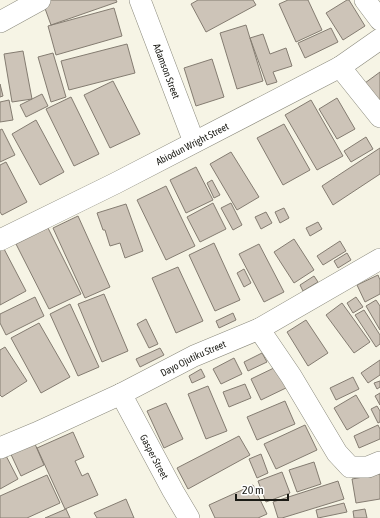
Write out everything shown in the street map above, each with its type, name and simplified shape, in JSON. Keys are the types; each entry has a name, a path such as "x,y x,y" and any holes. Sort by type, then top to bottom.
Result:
{"street":[{"path":"0,22 40,0"},
{"name":"Adamson Street","path":"140,0 194,142"},
{"path":"365,0 380,20"},
{"name":"Abiodun Wright Street","path":"0,240 116,183 340,67 380,39"},
{"path":"340,67 380,117"},
{"name":"Dayo Ojutiku Street","path":"0,448 121,394 194,356 259,329 380,259"},
{"path":"259,329 292,376 337,453 350,467 368,467 380,462"},
{"name":"Gasper Street","path":"121,394 189,518"}],"building":[{"path":"51,0 116,0 117,2 51,25 43,3"},
{"path":"198,0 253,0 256,5 206,32 191,4"},
{"path":"288,0 308,0 322,30 296,42 279,4"},
{"path":"349,0 365,26 343,40 326,13"},
{"path":"114,8 122,36 56,55 48,26"},
{"path":"246,25 263,81 237,89 220,33"},
{"path":"331,28 338,42 305,58 298,43"},
{"path":"263,34 270,54 286,48 292,66 273,72 277,82 267,85 250,38"},
{"path":"127,44 135,73 69,90 61,61"},
{"path":"23,51 32,99 12,102 4,54"},
{"path":"53,53 66,97 51,102 38,57"},
{"path":"212,59 224,97 196,106 184,68"},
{"path":"380,72 380,101 365,83"},
{"path":"113,81 140,134 110,148 84,95"},
{"path":"0,84 3,96 0,97"},
{"path":"42,94 48,106 26,117 20,105"},
{"path":"71,97 99,154 74,166 46,109"},
{"path":"337,98 355,129 337,139 319,109"},
{"path":"9,100 13,120 0,122 0,102"},
{"path":"311,100 343,156 317,170 285,115"},
{"path":"36,120 64,172 40,185 12,134"},
{"path":"284,124 310,170 283,185 257,138"},
{"path":"2,129 15,155 0,162 0,130"},
{"path":"366,137 373,149 351,162 344,151"},
{"path":"380,148 380,174 333,205 322,186"},
{"path":"231,152 259,197 237,210 210,164"},
{"path":"6,162 27,202 2,215 0,212 0,165"},
{"path":"196,167 213,200 186,213 170,180"},
{"path":"212,180 220,195 214,198 207,183"},
{"path":"166,186 195,246 166,260 137,200"},
{"path":"213,203 226,229 200,242 187,217"},
{"path":"231,203 242,225 233,230 221,208"},
{"path":"126,204 143,251 125,258 120,243 110,246 105,230 103,230 97,213"},
{"path":"284,208 289,218 280,223 275,212"},
{"path":"266,212 272,223 261,229 255,217"},
{"path":"78,216 110,287 85,298 53,228"},
{"path":"318,222 322,229 310,236 306,228"},
{"path":"48,228 81,294 49,309 16,244"},
{"path":"294,239 314,270 294,283 274,252"},
{"path":"340,241 346,251 323,265 317,256"},
{"path":"214,243 240,300 215,311 189,255"},
{"path":"259,244 284,292 264,302 239,254"},
{"path":"3,247 26,291 0,305 0,249"},
{"path":"347,253 351,260 338,268 334,261"},
{"path":"178,267 203,321 176,333 152,278"},
{"path":"244,269 251,283 244,287 237,273"},
{"path":"378,275 380,280 380,294 365,302 357,285"},
{"path":"314,276 318,282 303,291 300,285"},
{"path":"104,294 128,351 102,362 78,304"},
{"path":"35,297 44,316 6,335 0,323 0,314"},
{"path":"356,297 363,307 353,313 347,303"},
{"path":"376,300 380,306 380,330 366,306"},
{"path":"342,303 370,342 354,353 326,315"},
{"path":"70,304 99,367 78,376 50,314"},
{"path":"364,310 380,335 380,344 376,347 355,315"},
{"path":"233,313 236,320 219,328 216,321"},
{"path":"146,319 158,344 149,348 137,324"},
{"path":"306,320 328,353 308,366 287,332"},
{"path":"39,323 70,377 41,393 11,338"},
{"path":"5,347 27,381 2,397 0,395 0,350"},
{"path":"160,348 164,355 140,367 136,359"},
{"path":"262,353 267,362 248,371 244,362"},
{"path":"234,358 242,374 221,384 213,369"},
{"path":"380,360 380,375 368,383 361,373"},
{"path":"278,366 288,387 261,400 251,379"},
{"path":"201,369 205,377 192,383 189,376"},
{"path":"353,377 359,389 336,400 330,388"},
{"path":"380,381 380,387 377,389 374,383"},
{"path":"245,384 251,398 229,407 223,392"},
{"path":"208,386 227,431 206,439 188,394"},
{"path":"380,393 380,405 375,396"},
{"path":"356,395 369,417 347,430 334,408"},
{"path":"285,401 295,424 257,440 247,417"},
{"path":"166,403 183,439 164,448 147,411"},
{"path":"377,406 380,411 380,422 378,423 371,409"},
{"path":"305,425 317,450 276,469 264,444"},
{"path":"378,425 380,429 380,439 359,448 354,436"},
{"path":"73,432 84,457 75,461 82,476 88,473 98,495 65,509 37,448"},
{"path":"239,436 250,455 188,489 177,468"},
{"path":"32,437 44,465 21,476 8,448"},
{"path":"2,448 18,479 0,489 0,449"},
{"path":"261,454 268,473 257,478 249,459"},
{"path":"314,462 321,484 297,492 289,470"},
{"path":"282,472 290,493 266,502 258,481"},
{"path":"380,474 380,499 356,503 352,479"},
{"path":"47,475 60,503 27,518 0,518 0,496"},
{"path":"338,481 344,499 278,518 273,502"},
{"path":"253,485 267,514 258,518 215,518 209,505"},
{"path":"126,499 134,518 97,518 94,513"},
{"path":"344,503 347,512 318,518 316,510"},
{"path":"66,509 70,518 45,518"},
{"path":"365,509 367,518 354,518 353,511"}]}
